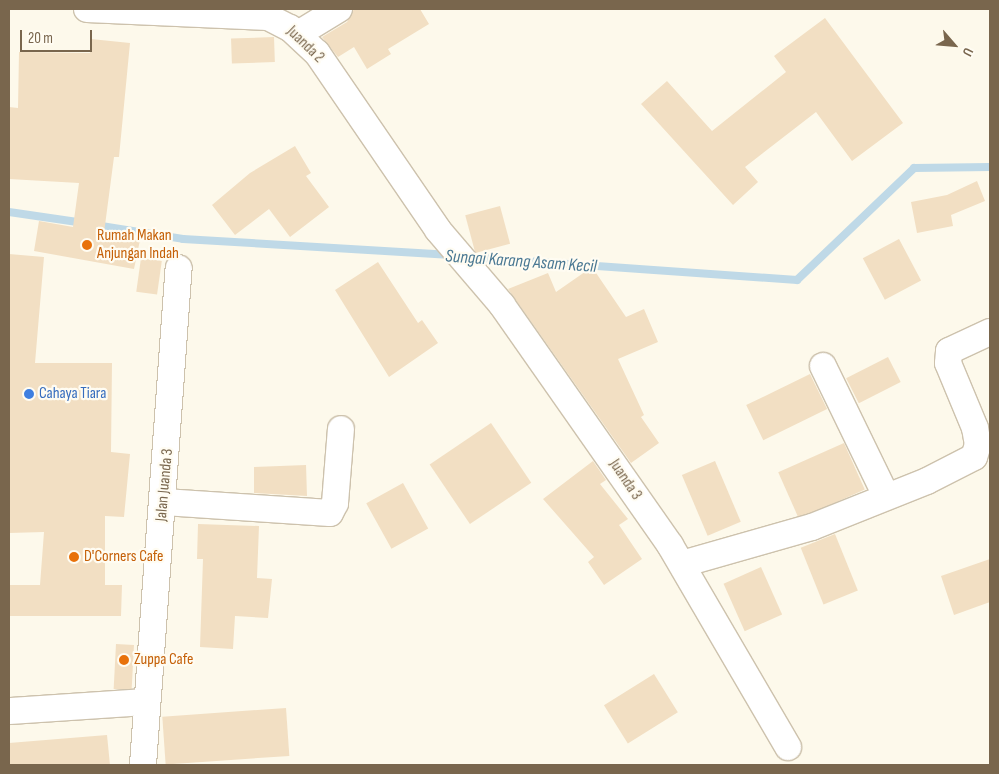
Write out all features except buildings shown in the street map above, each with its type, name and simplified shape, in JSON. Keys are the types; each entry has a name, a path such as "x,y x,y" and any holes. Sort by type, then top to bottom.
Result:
{"street":[{"name":"Juanda 2","path":"87,9 257,12 277,20 298,34 326,64 438,230"},
{"path":"298,34 339,9"},
{"name":"Juanda 3","path":"438,230 502,305 682,564 788,747"},
{"name":"Jalan Juanda 3","path":"143,765 144,702 164,502 179,268"},
{"path":"682,564 812,527 974,457 978,446 975,428 948,362 949,352 990,332"},
{"path":"823,366 886,496"},
{"path":"164,502 330,512 336,503 341,429"},
{"path":"9,711 144,702"}],"waterway":[{"name":"Sungai Karang Asam Kecil","path":"468,257 797,280 914,168 990,167"},
{"name":"Sungai Karang Asam Kecil","path":"9,212 84,223"},
{"name":"Sungai Karang Asam Kecil","path":"95,225 183,239 452,255"}],"place":[{"name":"Rumah Makan Anjungan Indah","path":"87,245"},
{"name":"Cahaya Tiara","path":"29,394"},
{"name":"D'Corners Cafe","path":"74,557"},
{"name":"Zuppa Cafe","path":"124,660"}]}
